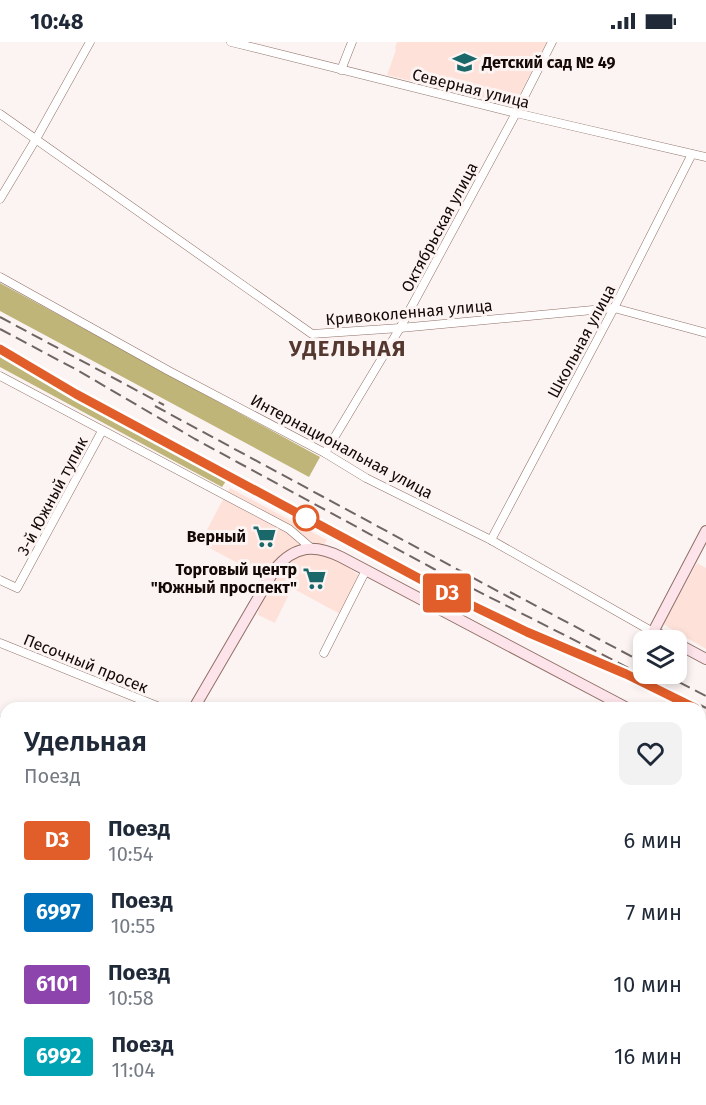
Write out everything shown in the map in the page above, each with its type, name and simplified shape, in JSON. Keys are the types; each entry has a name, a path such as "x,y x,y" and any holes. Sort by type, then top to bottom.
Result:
{"main road":[{"path":"654,630 706,531"},
{"path":"197,702 275,569 291,555 311,548 329,551 366,570 607,702"},
{"path":"687,650 706,659"}],"street":[{"path":"0,199 36,140 90,42"},
{"name":"Северная улица","path":"231,42 516,113 706,157"},
{"path":"341,70 352,42"},
{"name":"Октябрьская улица","path":"326,453 400,328 552,42"},
{"name":"Кривоколенная улица","path":"0,114 312,334 614,308 706,333"},
{"name":"Школьная улица","path":"491,540 614,308 692,154"},
{"name":"Интернациональная улица","path":"0,277 326,453 366,478 491,540 649,630"},
{"path":"0,376 289,529 311,548"},
{"name":"3-й Южный тупик","path":"0,580 17,588 102,431"},
{"path":"324,653 366,570"},
{"name":"Песочный просек","path":"0,643 147,702"}],"shaded area":[{"name":"Детский сад № 49","path":"397,42 547,42 514,106 387,75"},
{"path":"0,283 320,457 309,477 0,311"},
{"path":"0,354 226,481 222,487 0,367"},
{"path":"230,488 327,540 322,548 322,556 339,561 360,576 340,614 292,588 275,623 258,615 262,576 200,543"},
{"path":"697,563 706,568 706,649 687,638 687,630 673,630 663,624"}],"railway":[{"path":"0,317 164,405"},
{"path":"0,329 77,370 195,439 434,569 694,702"},
{"path":"0,349 76,395 448,594 527,632 617,670"},
{"path":"155,406 516,601"},
{"path":"510,592 633,657"},
{"path":"683,684 706,696"}],"train":[{"name":"D3","path":"0,349 76,394 448,594 487,614 626,674 683,702"}],"place":[{"name":"Детский сад № 49","path":"464,62"},
{"name":"Верный","path":"264,536"},
{"name":"Торговый центр \"Южный проспект\"","path":"315,578"}],"district":[{"name":"УДЕЛЬНАЯ","path":"348,348"}]}
